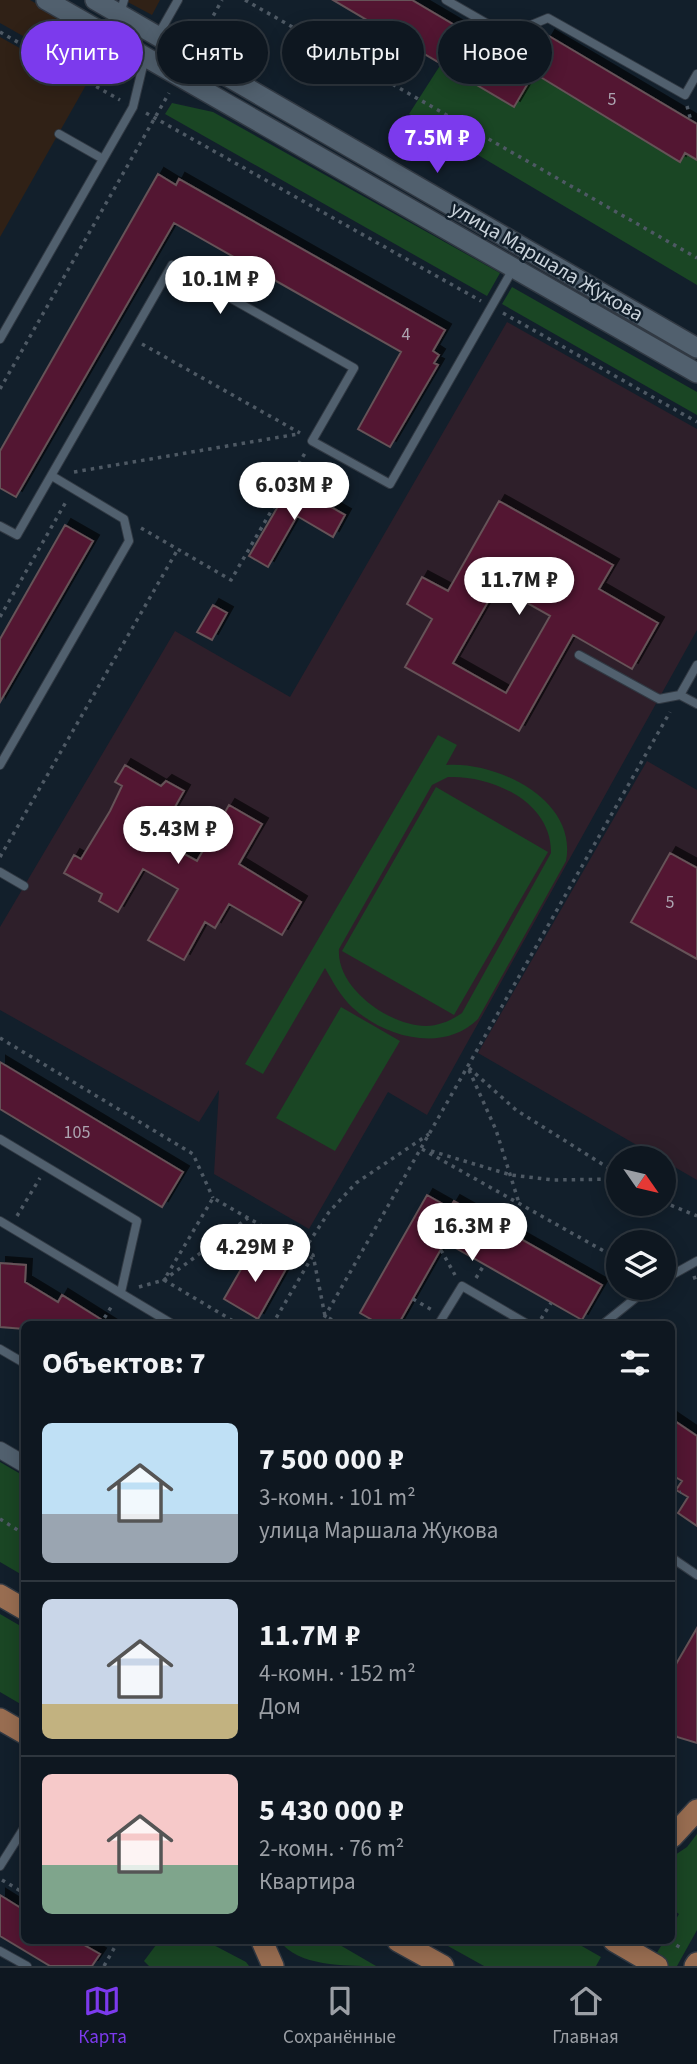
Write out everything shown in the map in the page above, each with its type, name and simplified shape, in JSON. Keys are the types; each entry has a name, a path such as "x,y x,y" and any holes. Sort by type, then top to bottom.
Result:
{"main road":[{"path":"0,1595 21,1607"},
{"path":"0,1719 21,1731"},
{"path":"675,1834 697,1810"},
{"path":"263,1944 273,1966"},
{"path":"403,1944 443,1966"},
{"path":"619,1944 657,1966"}],"street":[{"name":"улица Маршала Жукова","path":"46,0 157,64"},
{"name":"улица Маршала Жукова","path":"95,0 122,7 157,37"},
{"path":"145,57 157,37"},
{"name":"улица Маршала Жукова","path":"193,84 697,373"},
{"name":"улица Маршала Жукова","path":"239,84 697,348"},
{"path":"0,1450 21,1462"}],"lane":[{"path":"166,21 178,0"},
{"path":"446,0 507,35 548,18 684,95 697,74"},
{"path":"0,339 133,107 145,57"},
{"path":"59,134 103,159"},
{"path":"0,526 17,535 173,265 354,368 312,441 390,484 513,268"},
{"path":"0,765 129,541 124,519 51,476"},
{"path":"579,655 659,699 680,695 697,704"},
{"path":"680,695 697,665"},
{"path":"0,872 24,886"},
{"path":"0,1139 137,1221 121,1292"},
{"path":"0,1221 168,1321"},
{"path":"676,1273 697,1261"},
{"path":"441,1321 461,1286 522,1321"},
{"path":"608,1321 633,1300"},
{"path":"0,1349 21,1361"},
{"path":"675,1560 697,1575"},
{"path":"0,1866 21,1833"},
{"path":"0,1951 27,1966"}],"path":[{"path":"210,21 222,0"},
{"path":"245,0 697,258"},
{"path":"0,32 697,422"},
{"path":"0,389 174,84"},
{"path":"124,519 231,580 312,441 131,338"},
{"path":"51,476 300,434"},
{"path":"0,617 74,489"},
{"path":"0,858 178,549"},
{"path":"322,1321 680,695"},
{"path":"0,1038 192,1154 214,1198 313,1255 325,1316 334,1321"},
{"path":"468,1068 496,1130 519,1204"},
{"path":"468,1068 516,1110 606,1168"},
{"path":"304,1250 329,1212 356,1183 431,1132"},
{"path":"422,1149 511,1175 554,1180 606,1177"},
{"path":"422,1149 606,1252"},
{"path":"10,1227 47,1167"},
{"path":"164,1280 214,1198"},
{"path":"676,1207 697,1216"},
{"path":"103,1321 121,1292 164,1280 248,1217"},
{"path":"441,1250 461,1286"},
{"path":"274,1321 313,1255"},
{"path":"164,1280 233,1321"},
{"path":"413,1299 441,1321"},
{"path":"540,1321 551,1303"},
{"path":"675,1494 681,1492"},
{"path":"0,1519 21,1532"},
{"path":"0,1879 21,1891"},
{"path":"104,1966 114,1944"}],"shaded area":[{"path":"0,0 30,0 67,21 21,21 21,35 0,23"},
{"path":"124,0 160,0 152,15"},
{"path":"0,37 21,49 21,84 86,85 0,237"},
{"path":"507,322 697,429 697,630 427,1115 388,1092 309,1229 214,1174 219,1090 199,1122 0,1010 0,927 175,631 290,697"},
{"path":"647,761 697,790 697,1180 676,1168 676,1146 638,1146 478,1053"}],"green space":[{"path":"438,69 438,84 475,84 514,107 528,84 552,84 680,162 685,153 697,160 697,285 409,114"},
{"path":"172,103 213,112 500,273 487,296 165,114"},
{"path":"512,287 697,392 697,415 502,304"},
{"path":"438,735 457,745 446,765 466,765 510,778 547,803 559,820 566,839 566,861 478,1019 464,1030 449,1036 432,1038 398,1034 366,1018 353,1008 325,968 263,1074 245,1064","holes":["448,777 465,778 500,787 530,806 542,819 549,835 551,853 462,1013 436,1025 412,1024 382,1012 356,991 340,964 339,949 432,785"]},
{"path":"436,787 548,852 454,1015 342,951"},
{"path":"341,1007 400,1041 335,1151 276,1118"},
{"path":"0,1462 21,1474 21,1574 0,1562"},
{"path":"0,1614 21,1626 21,1704 0,1692"},
{"path":"697,1834 697,1930 677,1966 649,1966 662,1944 675,1944 675,1921 679,1914 675,1911 675,1855 687,1847"},
{"path":"157,1944 212,1944 249,1966 149,1966 144,1961"},
{"path":"283,1944 338,1944 376,1966 323,1963 288,1949"},
{"path":"444,1944 578,1944 601,1957 596,1966 484,1966"}],"building":[{"path":"333,0 412,0 448,21 438,21 438,62 424,54 424,21 369,21"},
{"path":"552,38 697,124 697,160 685,153 680,162 552,84"},
{"path":"475,84 528,84 514,107"},
{"path":"158,174 176,185 179,179 445,330 433,351 439,355 434,363 438,365 390,447 358,429 401,352 174,223 16,497 0,488 0,451"},
{"path":"291,484 345,515 333,537 297,516 268,567 249,556"},
{"path":"499,501 613,565 599,589 658,623 632,669 573,635 519,731 405,667 432,619 407,604 422,577 448,591","holes":["497,586 550,616 506,693 453,663"]},
{"path":"65,525 93,541 0,702 0,639"},
{"path":"213,605 227,613 212,640 197,632"},
{"path":"125,765 161,786 166,781 184,791 157,839 197,861 229,805 262,824 239,864 301,902 282,935 229,904 215,928 205,922 184,960 148,940 178,889 143,869 118,912 99,901 102,894 64,873 74,855 81,859 110,811 122,786 115,782"},
{"path":"670,853 697,868 697,959 631,922"},
{"path":"0,1062 183,1172 162,1207 0,1109"},
{"path":"427,1195 450,1208 454,1201 602,1285 582,1320 445,1242 400,1321 374,1321 360,1313"},
{"path":"252,1250 286,1269 258,1319 224,1299"},
{"path":"0,1263 26,1265 25,1282 58,1302 62,1295 104,1321 21,1321 21,1329 0,1327"},
{"path":"675,1421 697,1436 697,1526 678,1513 688,1497 676,1490 682,1481 675,1477"},
{"path":"697,1628 697,1743 677,1737 675,1734 675,1666"},
{"path":"0,1895 21,1908 21,1944 82,1944 100,1954 92,1966 50,1966 0,1936"}]}
